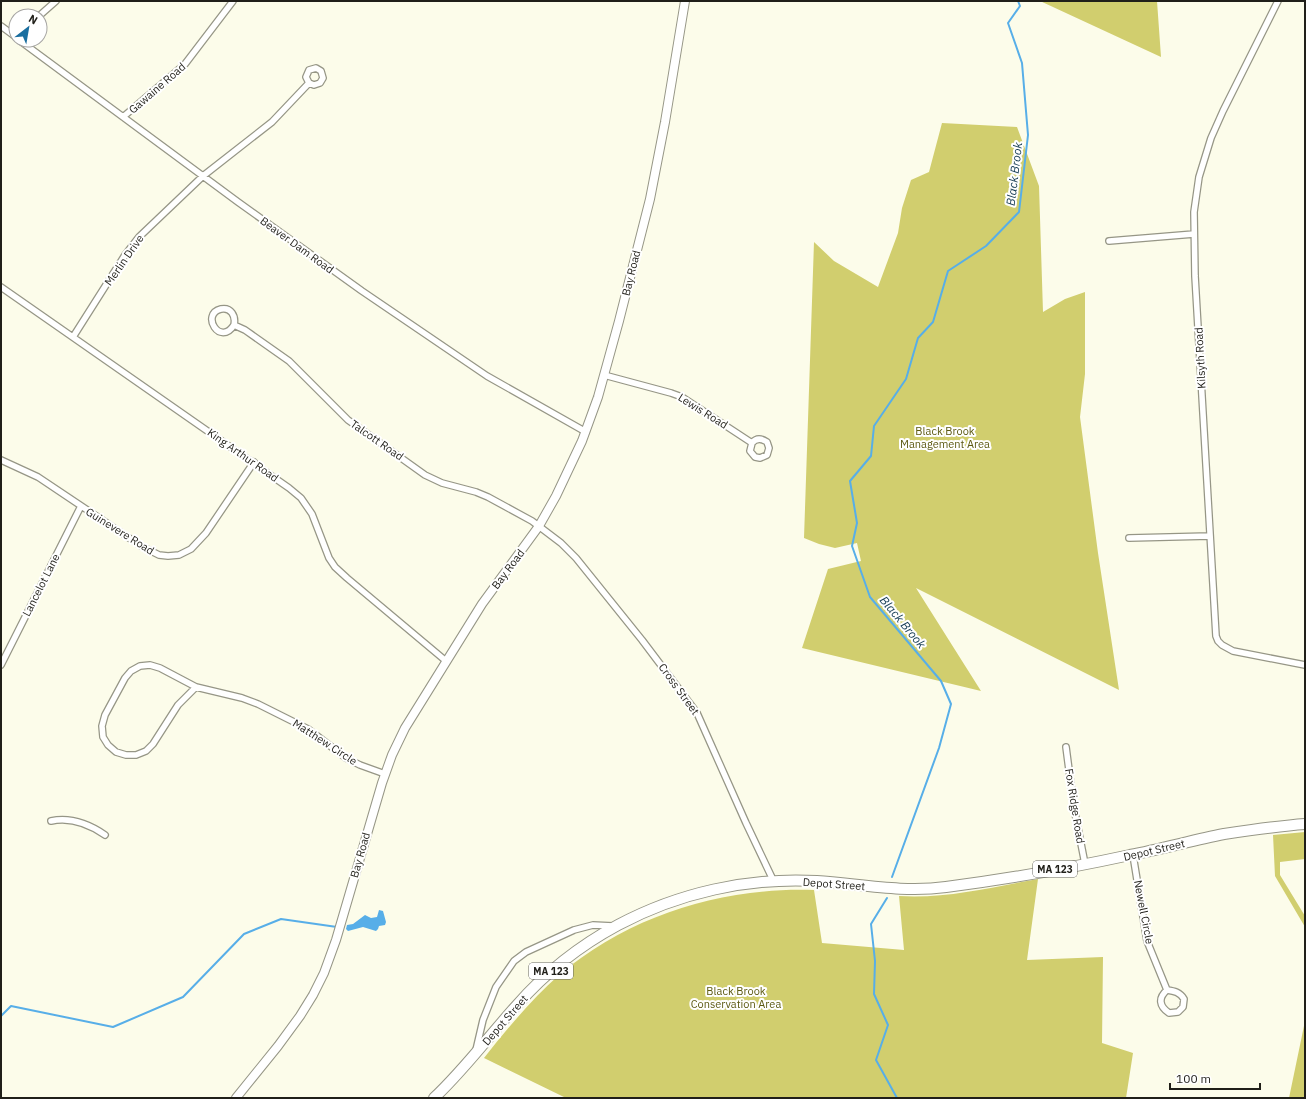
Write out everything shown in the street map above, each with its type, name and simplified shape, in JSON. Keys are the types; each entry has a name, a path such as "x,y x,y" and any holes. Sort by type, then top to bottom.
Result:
{"highway":[{"name":"Depot Street","path":"434,1098 545,975 580,948 615,927 657,907 695,894 744,884 817,881 918,890 965,884 1085,864 1133,855 1223,834 1305,824"}],"main road":[{"name":"Bay Road","path":"236,1098 300,1016 324,973 336,940 356,867 385,774 405,728 487,597 538,526 556,496 586,432 604,375 650,199 665,122 685,1"}],"street":[{"path":"48,8 56,1"},
{"name":"Gawaine Road","path":"123,117 185,64 233,1"},
{"name":"Kilsyth Road","path":"1278,1 1211,138 1202,164 1196,193 1194,234 1214,624 1216,636 1218,641 1224,646 1233,650 1305,665"},
{"name":"Beaver Dam Road","path":"31,48 310,254 472,367 586,432"},
{"name":"Merlin Drive","path":"73,337 136,241 203,176 272,122 309,83"},
{"path":"1109,241 1194,234"},
{"name":"King Arthur Road","path":"1,287 283,483 305,503 315,519 329,558 339,571 446,661"},
{"path":"222,309 230,311 234,317 234,325 228,331 218,331 213,326 213,315 218,310 222,309"},
{"name":"Talcott Road","path":"234,325 245,330 288,361 301,372 348,420 425,474 442,483 482,494 538,526"},
{"name":"Lewis Road","path":"604,375 682,397 752,443"},
{"name":"Guinevere Road","path":"1,460 38,477 152,552 168,556 179,555 191,549 206,533 254,462"},
{"name":"Lancelot Lane","path":"1,665 81,506"},
{"name":"Cross Street","path":"538,526 561,543 580,562 636,632 700,718 746,823 774,882"},
{"path":"1129,538 1210,536"},
{"name":"Matthew Circle","path":"196,687 178,705 153,744 146,751 136,755 126,755 116,752 108,746 103,737 102,726 105,715 125,678 131,671 140,666 150,665 160,668 196,687 242,698 258,704 308,729 346,758 385,774"},
{"name":"Fox Ridge Road","path":"1066,747 1074,808 1085,864"},
{"path":"51,821 61,819 78,822 105,836"},
{"name":"Newell Circle","path":"1133,855 1147,941 1167,990"},
{"path":"476,1053 483,1020 496,987 514,961 526,952 574,930 593,925 615,927"},
{"path":"1167,990 1175,991 1184,999 1183,1007 1178,1012 1169,1013 1161,1004 1161,998 1167,990"}],"green space":[{"path":"1040,1 1157,1 1161,57"},
{"name":"Black Brook Management Area","path":"942,123 1017,127 1039,186 1043,312 1065,299 1085,292 1085,374 1080,417 1098,553 1119,690 916,588 981,691 802,648 828,569 861,561 857,543 835,548 804,538 814,242 834,261 878,287 898,233 902,208 911,180 929,172"},
{"path":"1305,832 1305,859 1280,862 1280,875 1305,916 1305,927 1275,876 1273,835"},
{"name":"Black Brook Conservation Area","path":"1038,879 1027,960 1103,957 1102,1043 1133,1053 1126,1098 566,1098 484,1058 501,1036 539,994 559,975 587,954 616,936 647,921 679,909 712,900 745,894 780,890 814,890 822,943 904,950 899,896 934,896 952,894"},
{"path":"1305,1021 1305,1098 1289,1098"}],"water":[{"path":"379,910 383,911 386,922 385,925 379,926 376,931 363,927 348,931 346,929 347,925 353,924 365,915 371,918 377,917"}],"waterway":[{"name":"Black Brook","path":"892,877 939,748 951,704 941,681 870,597 852,546 857,523 850,481 871,456 874,426 906,379 918,338 933,322 948,271 986,246 1019,212 1028,135 1022,63 1008,23 1020,6 1018,1"},
{"name":"Black Brook","path":"887,898 871,924 875,961 874,994 888,1025 876,1060 897,1098"},
{"path":"1,1016 11,1006 113,1027 183,997 244,934 281,919 337,927"}]}
